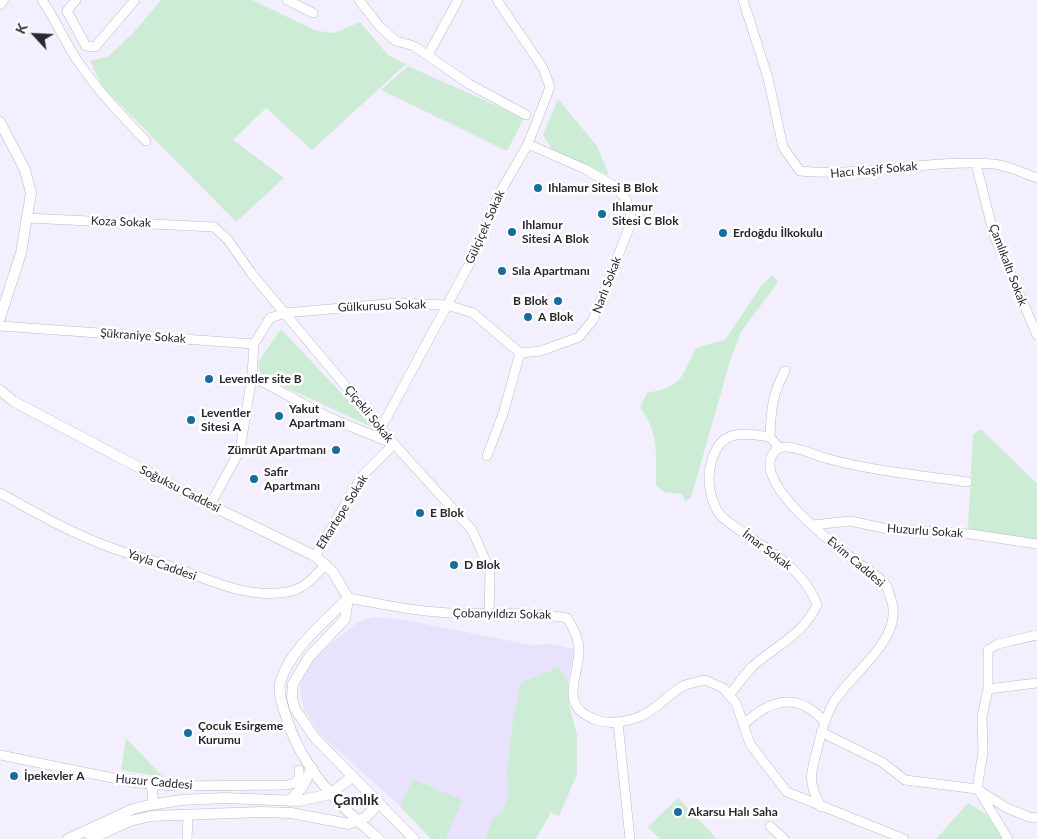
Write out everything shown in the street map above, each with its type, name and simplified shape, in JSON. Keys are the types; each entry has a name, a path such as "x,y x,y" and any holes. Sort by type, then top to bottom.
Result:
{"street":[{"path":"0,4 3,0"},
{"path":"42,0 56,19 78,61 105,98 146,141"},
{"path":"76,0 67,11 86,46 95,46 134,0"},
{"path":"288,0 313,13"},
{"path":"358,0 380,27 396,41 414,46 469,84 526,115"},
{"path":"428,55 458,0"},
{"name":"Gülçiçek Sokak","path":"381,428 473,257 498,196 528,144 550,87 543,68 497,0"},
{"name":"Hacı Kaşif Sokak","path":"743,0 766,70 783,147 800,171 830,174 934,165 995,164 1037,178"},
{"path":"0,122 25,170 31,193 21,253 0,318"},
{"name":"Narlı Sokak","path":"520,353 541,351 579,337 593,320 632,220 626,199 613,185 585,169 528,144"},
{"name":"Çamlıkaltı Sokak","path":"976,164 994,235 1037,335"},
{"name":"Koza Sokak","path":"28,218 214,228"},
{"name":"Çiçekli Sokak","path":"214,228 228,240 252,274 394,444 472,530 490,571 489,615"},
{"name":"Gülkurusu Sokak","path":"254,344 270,318 285,313 398,303 447,305 473,313 520,353"},
{"name":"Şükraniye Sokak","path":"0,326 254,344"},
{"path":"210,505 240,450 252,376 254,344"},
{"path":"487,456 504,411 520,353"},
{"path":"784,371 775,389 771,412 770,437 779,448 792,448 826,459 877,469 967,482"},
{"path":"252,376 328,417 394,444"},
{"name":"Soğuksu Caddesi","path":"0,390 14,401 210,505 315,556 326,564 348,598"},
{"name":"İmar Sokak","path":"729,695 751,668 799,631 812,616 817,605 812,590 802,578 773,552 719,513 709,487 712,459 720,442 730,435 755,434 770,437"},
{"name":"Efkartepe Sokak","path":"315,556 362,476 394,444"},
{"name":"Evim Caddesi","path":"779,448 770,458 769,468 775,484 812,525 886,584 894,617 888,634 834,702 824,721 810,778 813,792 822,807"},
{"name":"Yayla Caddesi","path":"0,493 49,521 111,548 171,567 223,587 261,592 288,592 306,586 326,564"},
{"name":"Huzurlu Sokak","path":"812,525 850,521 888,529 971,534 1037,544"},
{"path":"348,598 298,649 280,681 281,700 288,724 312,768 330,794 357,821 380,839"},
{"path":"348,598 346,619 309,657 293,684 292,698 295,709 315,738 414,839"},
{"name":"Çobanyıldızı Sokak","path":"348,598 435,612 489,615 542,613 567,618 574,628 579,650 573,681 574,702 583,715 599,721 618,723 640,717 658,707 683,686 705,680 723,688 736,703 750,744 787,792 822,807"},
{"path":"1008,839 977,789 983,752 982,717 988,689 988,650 998,644 1037,635"},
{"path":"988,689 1037,683"},
{"path":"744,724 760,708 781,703 799,703 812,708 824,721"},
{"path":"618,723 630,839"},
{"path":"821,732 882,762 905,780 977,789 1007,808 1029,818 1037,818"},
{"name":"Huzur Caddesi","path":"0,755 102,777 152,784 282,786 295,783 299,770"},
{"path":"290,801 303,786 312,768"},
{"path":"330,794 352,776"},
{"path":"152,784 153,804"},
{"name":"Huzur Caddesi","path":"68,839 133,808 153,804 225,798 290,801 330,794"},
{"path":"90,839 130,821 151,816 262,812 291,813 344,824 366,817 379,803"},
{"path":"822,807 904,839"},
{"path":"186,839 188,815"},
{"path":"770,826 784,839"},
{"path":"94,839 113,829"}],"shaded area":[{"path":"373,617 405,620 531,645 553,644 574,649 568,681 568,705 577,735 577,774 559,816 551,812 536,839 431,839 400,806 321,735 304,710 300,689 303,674 314,657 357,623"}],"green space":[{"path":"161,0 252,0 317,31 334,33 360,22 388,55 406,64 312,150 266,108 233,140 284,178 236,222 102,86 90,61 109,56 134,32"},
{"path":"408,66 524,118 507,151 381,90"},
{"path":"558,99 597,146 609,175 584,166 553,151 543,135"},
{"path":"772,275 778,282 741,332 730,361 691,498 685,501 682,494 664,492 656,485 655,444 651,426 640,407 647,393 668,387 679,379 696,348 725,340 761,286"},
{"path":"281,329 374,428 261,376 258,362"},
{"path":"981,429 1037,484 1037,541 968,529 973,434"},
{"path":"559,667 568,681 569,705 577,735 577,774 559,816 551,812 536,839 485,839 493,818 502,812 509,793 507,771 513,721 521,683"},
{"path":"126,738 163,777 121,770"},
{"path":"413,779 462,800 446,839 431,839 400,806"},
{"name":"Akarsu Halı Saha","path":"678,798 717,839 660,839 648,827"},
{"path":"968,803 986,814 1004,839 936,839"}],"place":[{"name":"Ihlamur Sitesi B Blok","path":"538,188"},
{"name":"Ihlamur Sitesi C Blok","path":"602,214"},
{"name":"Ihlamur Sitesi A Blok","path":"512,232"},
{"name":"Erdoğdu İlkokulu","path":"723,233"},
{"name":"Sıla Apartmanı","path":"502,271"},
{"name":"B Blok","path":"558,301"},
{"name":"A Blok","path":"528,317"},
{"name":"Leventler site B","path":"209,379"},
{"name":"Yakut Apartmanı","path":"279,416"},
{"name":"Leventler Sitesi A","path":"191,420"},
{"name":"Zümrüt Apartmanı","path":"336,450"},
{"name":"Safir Apartmanı","path":"254,479"},
{"name":"E Blok","path":"420,513"},
{"name":"D Blok","path":"454,565"},
{"name":"Çocuk Esirgeme Kurumu","path":"188,733"},
{"name":"İpekevler A","path":"14,776"},
{"name":"Akarsu Halı Saha","path":"678,812"}],"district":[{"name":"Çamlık","path":"356,800"}]}
